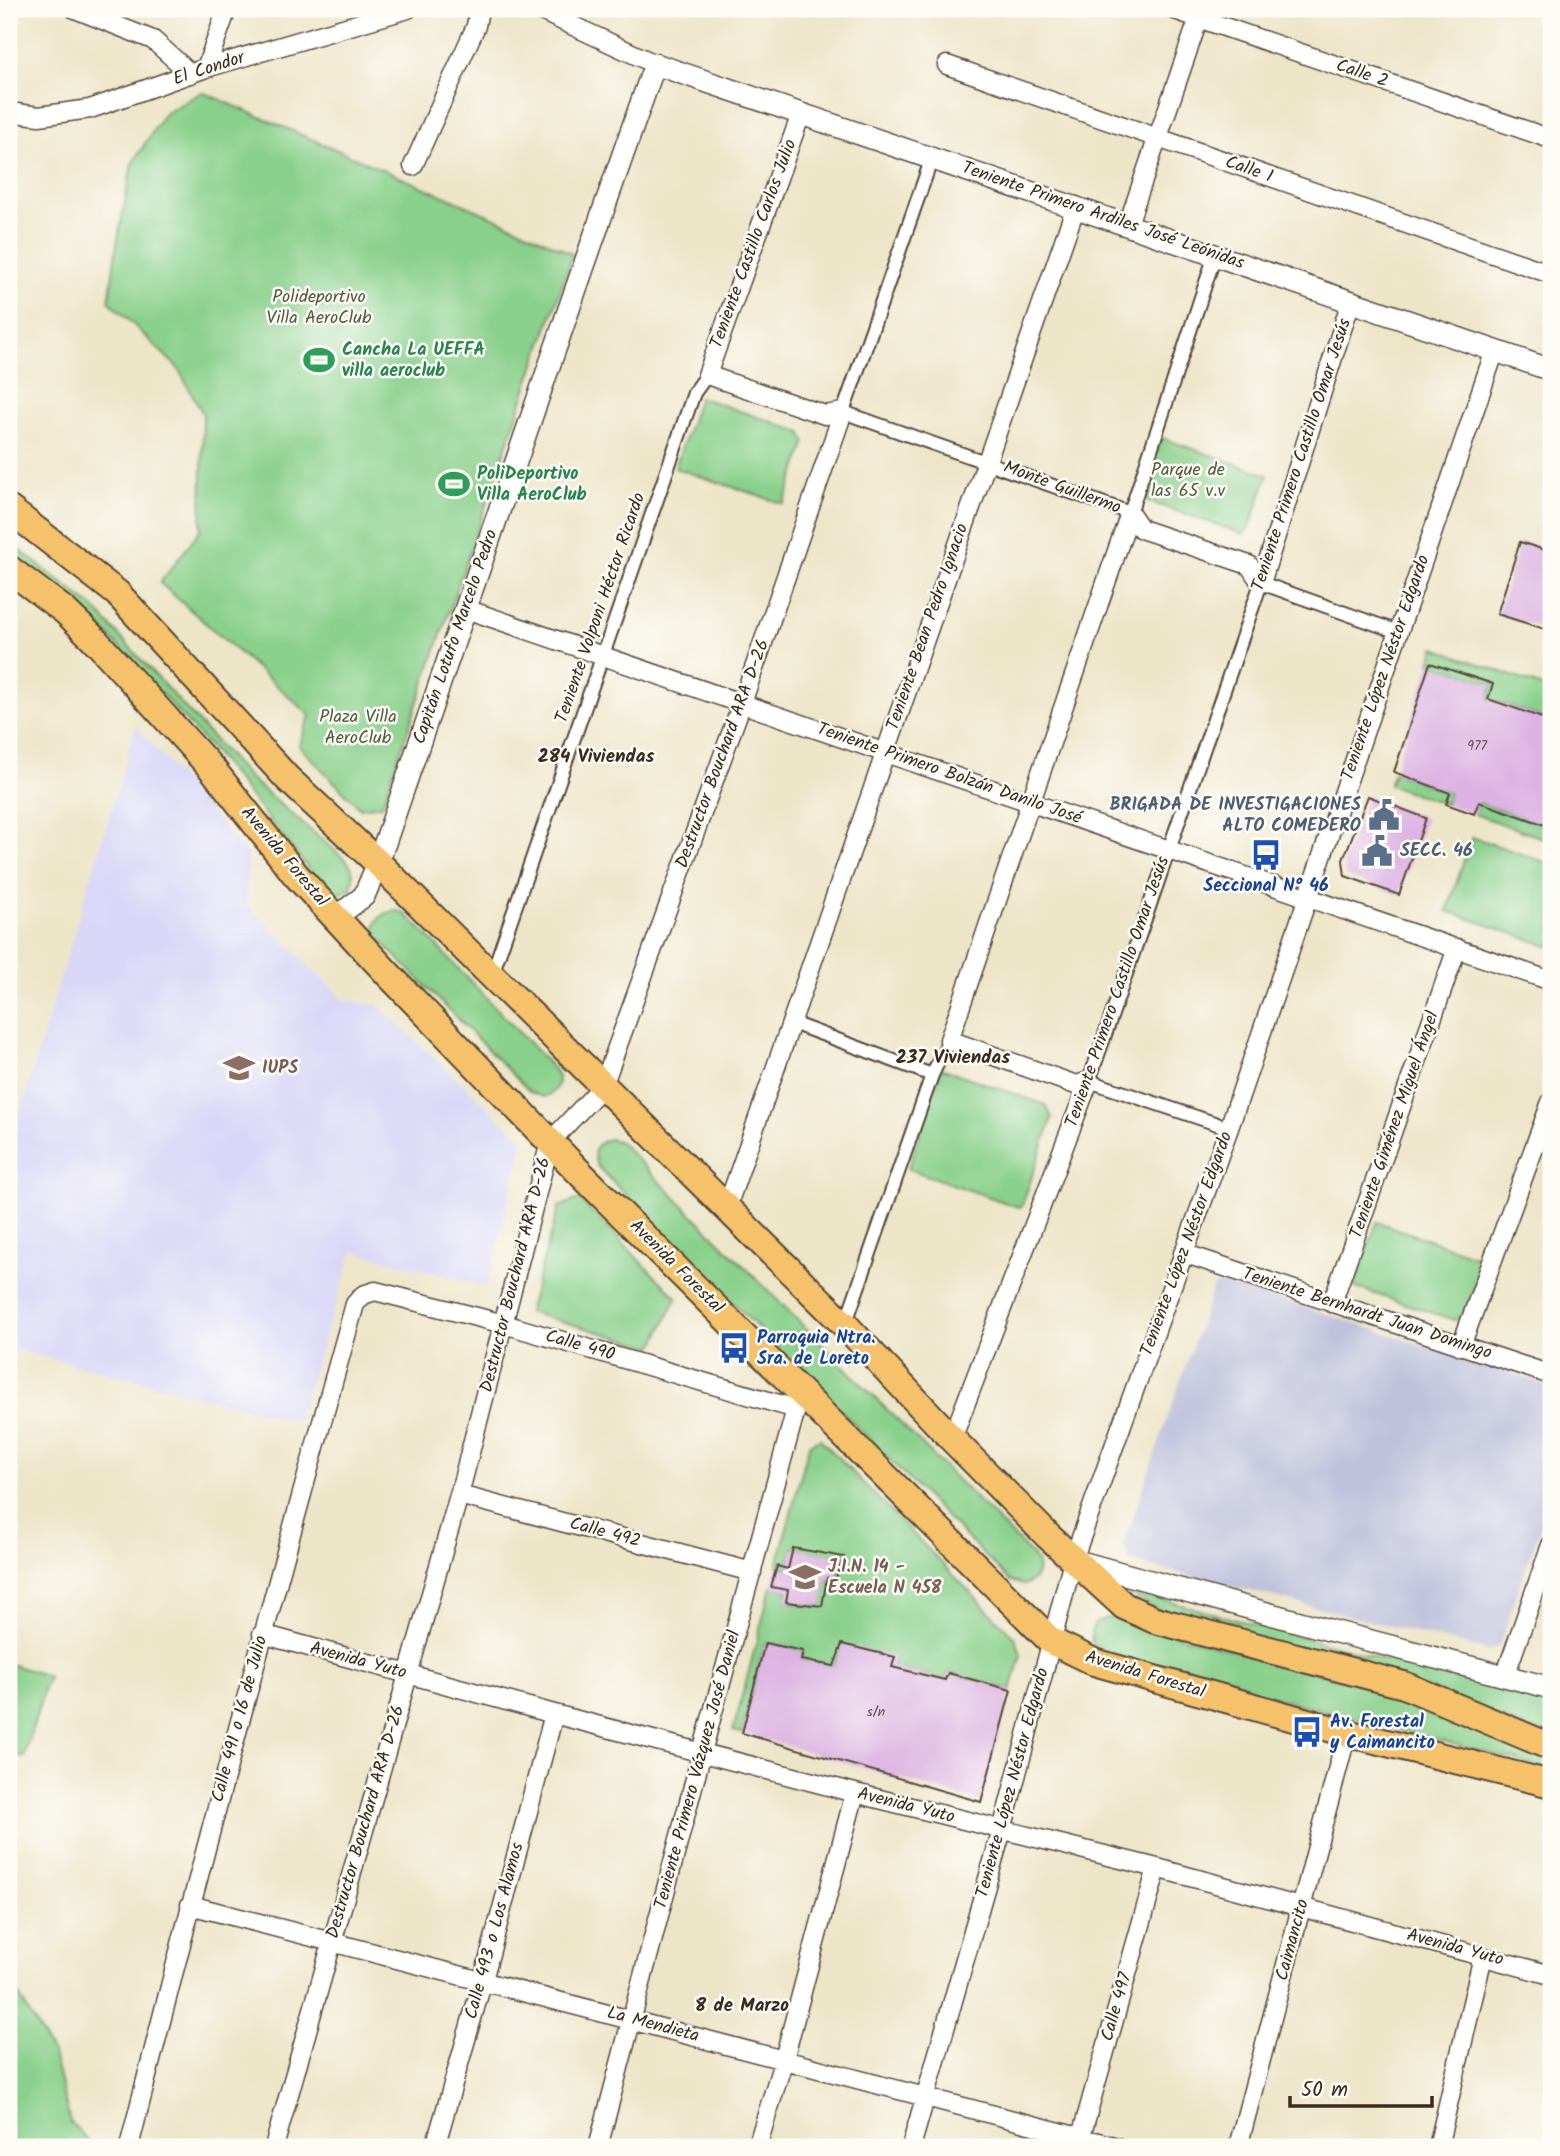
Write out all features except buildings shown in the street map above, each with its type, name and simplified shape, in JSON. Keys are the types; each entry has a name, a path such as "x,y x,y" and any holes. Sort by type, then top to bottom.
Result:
{"main road":[{"path":"9,509 117,593 287,778 492,975 845,1325 952,1439 1073,1560 1124,1606 1155,1620 1404,1685 1551,1748"},
{"name":"Avenida Forestal","path":"9,569 65,611 94,639 214,771 296,875 335,918 802,1404 1051,1641 1089,1661 1348,1733 1551,1784"}],"street":[{"path":"77,9 153,40 199,71 227,9"},
{"name":"El Condor","path":"9,112 39,116 90,109 199,71 408,9"},
{"path":"413,166 476,26 480,9"},
{"path":"537,9 578,18 655,64"},
{"name":"Calle 2","path":"1172,9 1200,13 1551,139"},
{"path":"1128,224 1200,13"},
{"name":"Teniente Primero Ardiles José Leónidas","path":"655,64 1551,370"},
{"name":"Capitán Lotufo Marcelo Pedro","path":"335,918 365,896 378,863 555,344 655,64"},
{"name":"Calle 1","path":"947,65 1551,274"},
{"name":"Teniente Castillo Carlos Julio","path":"708,375 802,114"},
{"name":"Destructor Bouchard ARA D-26","path":"274,2147 459,1495 550,1142 603,1086 742,703 932,158"},
{"name":"Teniente Bean Pedro Ignacio","path":"727,1208 1076,206"},
{"path":"845,1325 932,1075 949,1040 1032,802 1215,255"},
{"name":"Teniente Primero Castillo Omar Jesús","path":"952,1439 1088,1081 1261,583 1352,301"},
{"name":"Teniente López Néstor Edgardo","path":"911,2147 1002,1830 1073,1560 1229,1128 1495,350"},
{"name":"Monte Guillermo","path":"708,375 825,415 843,412 1130,513 1141,529 1249,565 1261,583 1398,632"},
{"name":"Teniente Volponi Héctor Ricardo","path":"492,975 694,393 708,375"},
{"name":"Teniente Primero Bolzán Danilo José","path":"466,609 1551,981"},
{"name":"Teniente Giménez Miguel Ángel","path":"1332,1303 1457,948"},
{"path":"792,1023 932,1075"},
{"path":"949,1040 1076,1084 1088,1081 1229,1128"},
{"path":"1461,1346 1551,1102"},
{"name":"Teniente Bernhardt Juan Domingo","path":"1183,1253 1551,1375"},
{"name":"Calle 490","path":"363,1295 374,1291 802,1404"},
{"name":"Calle 491 o 16 de Julio","path":"129,2147 262,1634 355,1304 363,1295"},
{"name":"Teniente Primero Vázquez José Daniel","path":"598,2147 702,1752 802,1404"},
{"name":"Calle 492","path":"459,1495 752,1572"},
{"path":"1505,1676 1551,1545"},
{"path":"1073,1560 1551,1688"},
{"name":"Avenida Yuto","path":"262,1634 855,1793 1157,1868 1551,1975"},
{"name":"Calle 493 o Los Alamos","path":"435,2147 554,1714"},
{"name":"Caimancito","path":"1238,2147 1348,1733"},
{"path":"757,2147 784,2059 855,1793"},
{"name":"Calle 497","path":"1079,2143 1157,1868"},
{"name":"La Mendieta","path":"190,1905 925,2096 1079,2143 1117,2147"},
{"path":"1438,2147 1483,1956"}],"shaded area":[{"name":"IUPS","path":"136,726 248,855 247,905 344,1000 378,1005 524,1141 487,1287 353,1251 297,1421 9,1348 9,1150"},
{"path":"1226,1282 1551,1386 1551,1496 1499,1646 1489,1651 1130,1561 1123,1546 1213,1287"}],"green space":[{"name":"Polideportivo Villa AeroClub","path":"202,92 573,254 382,805 360,808 299,746 310,715 160,583 201,529 203,414 178,368 109,301 132,164 164,114"},
{"path":"699,397 801,432 806,442 784,504 675,468"},
{"name":"Parque de las 65 v.v","path":"1162,438 1268,475 1250,527 1243,534 1141,499"},
{"path":"9,542 93,607 249,778 347,861 353,873 351,888 329,894 215,753 89,614 9,554"},
{"path":"1435,648 1551,690 1551,721 1488,699 1493,684 1430,663"},
{"path":"1394,772 1450,793 1446,804 1389,785"},
{"path":"1479,802 1551,827 1551,841 1474,814"},
{"path":"1472,837 1551,864 1551,947 1447,911"},
{"path":"397,911 404,913 417,925 552,1067 558,1081 552,1092 543,1097 530,1092 376,936 375,926 379,918"},
{"path":"941,1068 1046,1105 1052,1118 1021,1208 908,1169"},
{"path":"610,1139 620,1142 1032,1555 1038,1569 1032,1580 1023,1585 1010,1581 599,1168 595,1150 600,1143"},
{"path":"579,1199 677,1298 653,1347 528,1312 559,1207"},
{"path":"1377,1222 1484,1259 1464,1316 1454,1320 1354,1287"},
{"path":"820,1439 1016,1639 1021,1655 1011,1690 948,1673 945,1680 892,1667 895,1658 842,1645 834,1666 801,1660 803,1651 765,1643 742,1733 733,1731 771,1587 788,1590 787,1602 821,1606 827,1578 836,1580 844,1558 793,1548 788,1569 777,1566 809,1445"},
{"path":"1119,1588 1551,1704 1551,1735 1164,1613"},
{"path":"1106,1618 1395,1694 1497,1741 1551,1759 1551,1770 1106,1655 1094,1646 1091,1634 1095,1624"},
{"path":"9,1664 48,1676 24,1757 9,1753"},
{"path":"9,1978 53,2054 70,2122 95,2147 9,2147"}],"place":[{"name":"Cancha La UEFFA villa aeroclub","path":"319,360"},
{"name":"PoliDeportivo Villa AeroClub","path":"454,484"},
{"name":"BRIGADA DE INVESTIGACIONES ALTO COMEDERO","path":"1384,815"},
{"name":"SECC. 46","path":"1377,851"},
{"name":"Seccional N° 46","path":"1266,855"},
{"name":"IUPS","path":"239,1068"},
{"name":"Parroquia Ntra. Sra. de Loreto","path":"734,1348"},
{"name":"J.I.N. 14 - Escuela N 458","path":"805,1577"},
{"name":"Av. Forestal y Caimancito","path":"1307,1732"}],"district":[{"name":"284 Viviendas","path":"596,757"},
{"name":"237 Viviendas","path":"953,1058"},
{"name":"8 de Marzo","path":"742,2006"}],"park label":[{"name":"Plaza Villa AeroClub","path":"358,727"}]}
